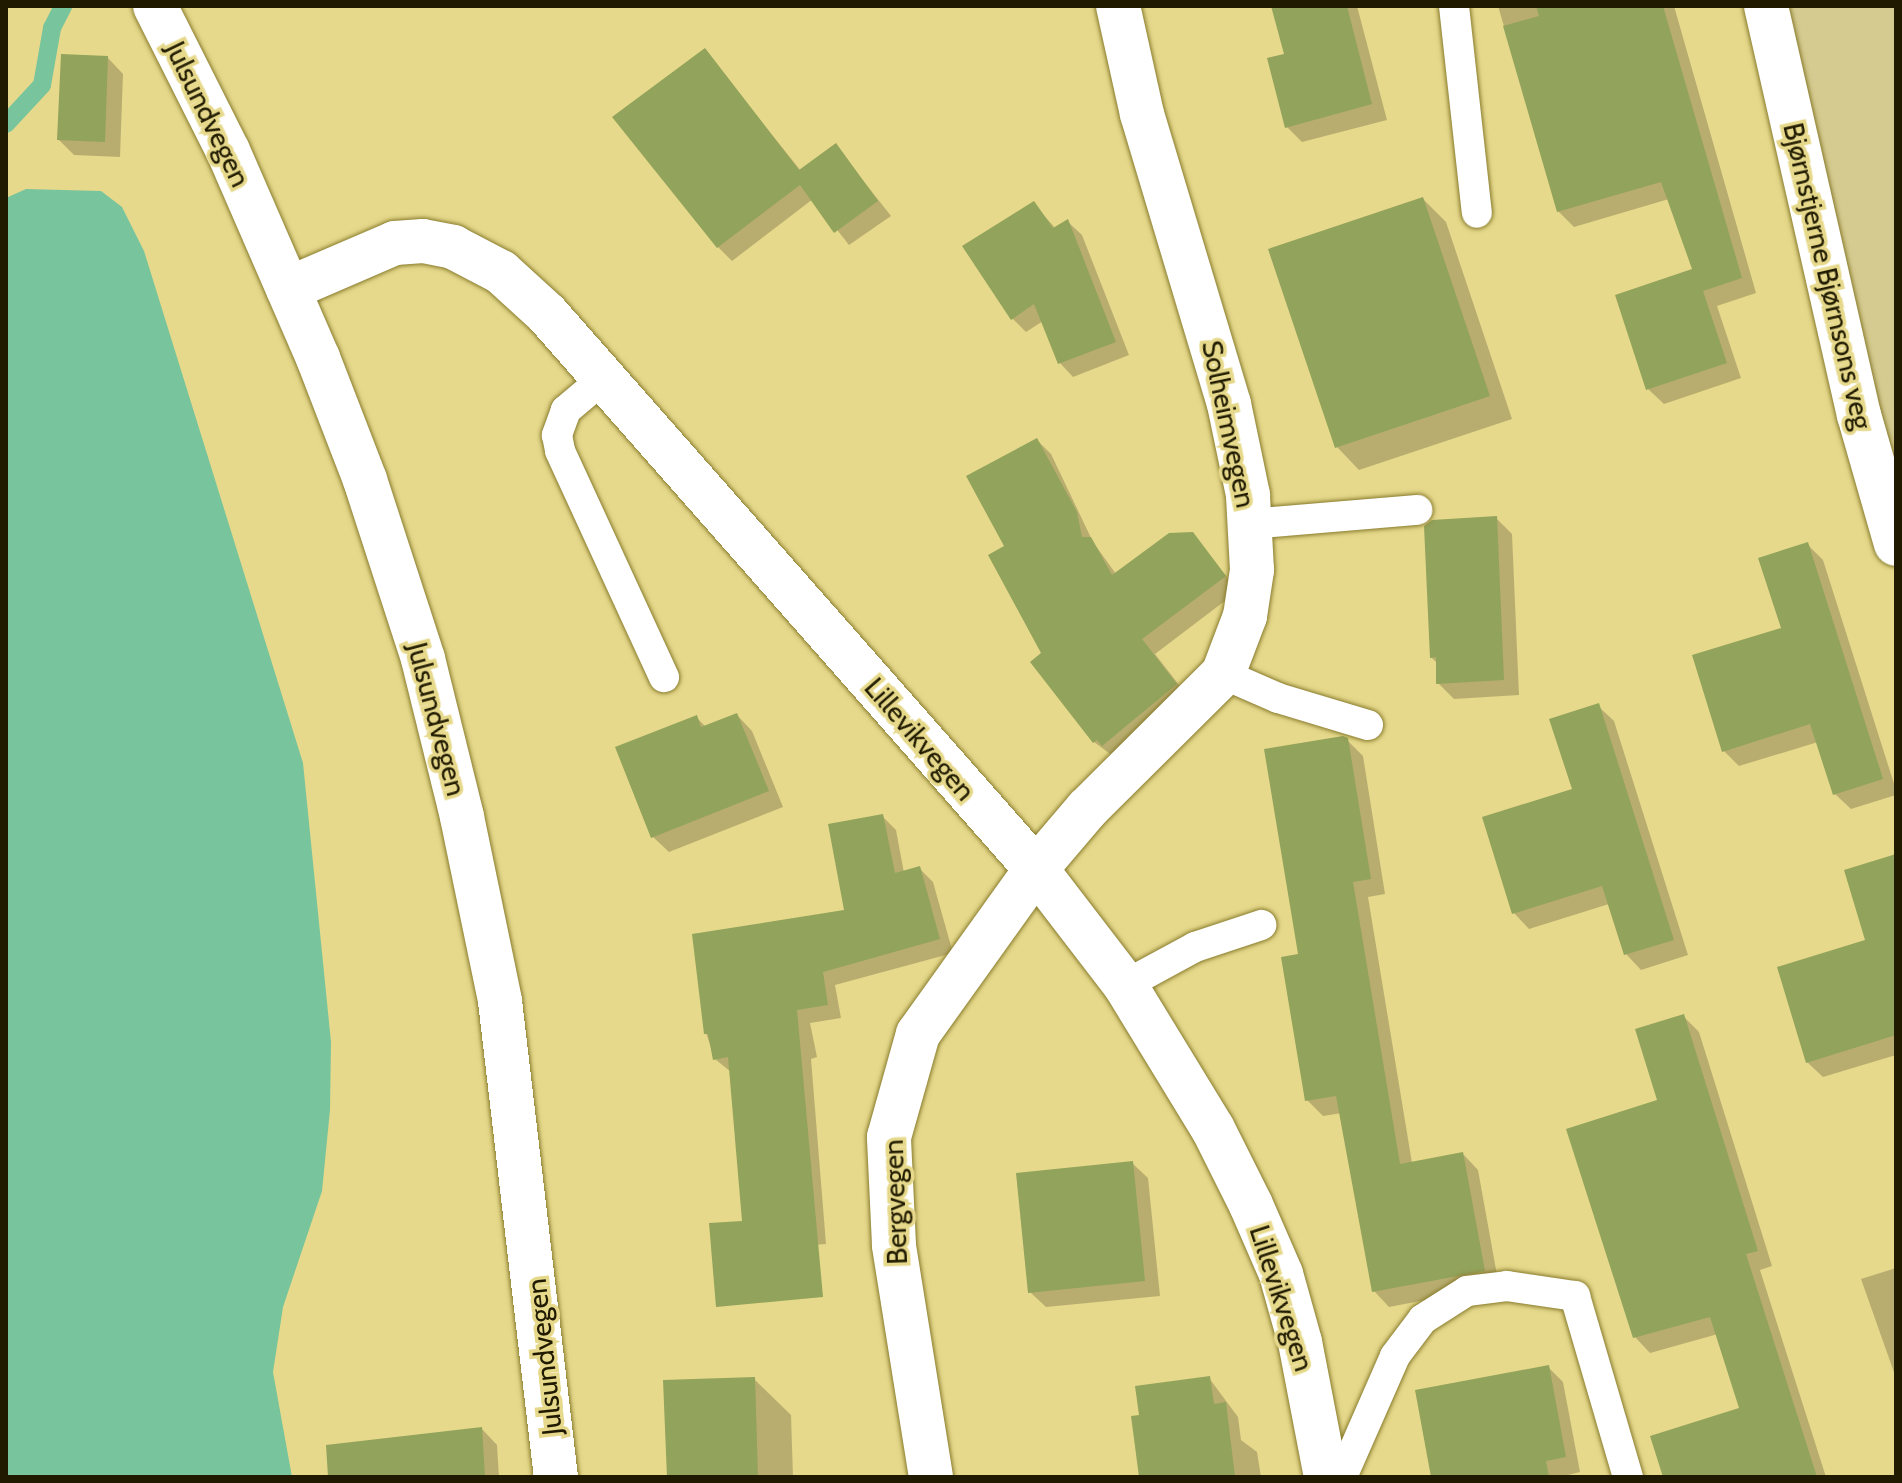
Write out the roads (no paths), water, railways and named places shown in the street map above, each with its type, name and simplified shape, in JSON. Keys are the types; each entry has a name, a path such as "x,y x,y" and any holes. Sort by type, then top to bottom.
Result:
{"street":[{"name":"Julsundvegen","path":"155,6 228,151 288,289 365,480 423,659 462,817 500,1001 556,1477"},
{"name":"Solheimvegen","path":"1036,869 1087,809 1223,674 1245,616 1252,570 1249,524 1229,404 1142,114 1118,6"},
{"name":"Bjørnstjerne Bjørnsons veg","path":"1766,6 1859,415 1896,544"},
{"name":"Lillevikvegen","path":"288,289 395,243 453,247 501,272 604,378 1036,869 1125,985 1213,1129 1281,1274 1312,1392 1326,1477"},
{"name":"Bergvegen","path":"931,1477 901,1307 889,1137 918,1034 1036,869"}],"lane":[{"path":"1454,6 1477,213"},
{"path":"604,378 566,410 557,435 560,451 664,677"},
{"path":"1249,524 1417,510"},
{"path":"1223,674 1278,698 1368,725"},
{"path":"1125,985 1195,947 1261,925"},
{"path":"1342,1477 1395,1356 1423,1319 1467,1291 1507,1286 1575,1296 1628,1477"}],"waterway":[{"path":"6,124 42,85 52,28 63,6"}]}
